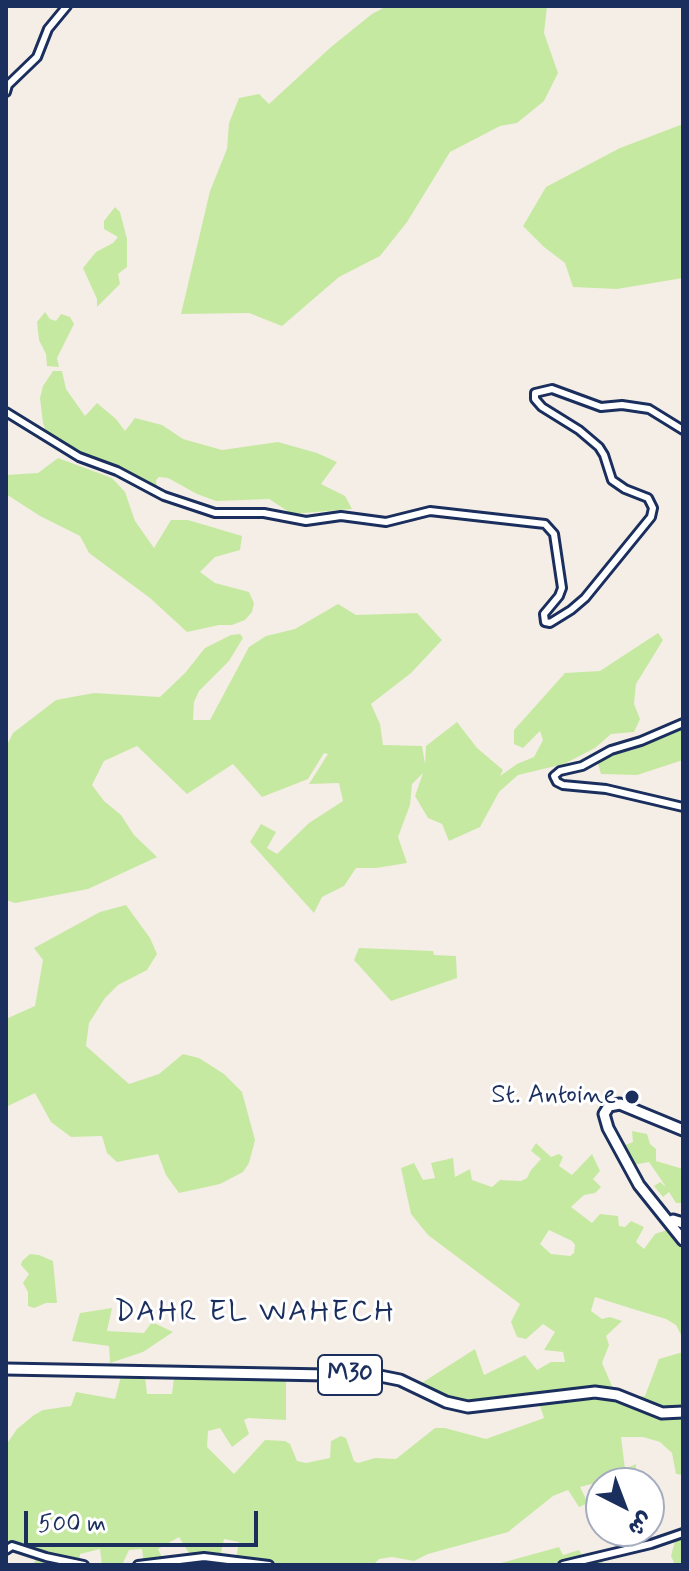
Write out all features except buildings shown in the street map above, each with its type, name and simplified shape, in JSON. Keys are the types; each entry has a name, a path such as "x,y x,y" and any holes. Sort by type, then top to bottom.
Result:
{"highway":[{"path":"683,1131 623,1105 613,1104 605,1111 608,1128 639,1185 683,1240"},
{"path":"680,1225 642,1180 614,1127 610,1113 620,1108 683,1131"},
{"name":"M30","path":"6,1371 380,1376 400,1380 446,1402 468,1407 595,1392 617,1395 662,1413 683,1414"}],"main road":[{"path":"6,92 8,85 37,57 48,29 67,6"},
{"path":"6,412 79,457 117,471 184,504 215,513 264,513 306,521 341,516 386,522 430,511 537,521 549,526 554,534 560,575 561,593 544,614 545,622 550,623 585,598 651,517 653,508 648,498 612,480 599,447 542,407 535,399 537,390 552,389 601,407 622,405 649,409 683,430"},
{"path":"683,723 554,776 563,785 606,789 683,807"},
{"path":"563,1565 683,1533"},
{"path":"6,1550 16,1547 84,1565"},
{"path":"138,1565 204,1557 269,1565"}],"green space":[{"path":"387,6 547,6 544,33 558,73 544,101 517,123 500,126 450,152 407,222 380,256 339,277 282,326 249,313 181,314 210,191 227,149 229,123 239,98 259,94 269,104 331,47 372,14"},
{"path":"683,124 683,278 617,289 573,287 565,263 523,226 546,187 620,148"},
{"path":"115,207 120,212 127,239 127,267 118,274 120,284 97,307 97,299 83,268 96,252 118,237 104,229 104,221"},
{"path":"45,312 56,321 61,314 70,317 74,324 57,358 59,367 47,366 46,354 39,340 37,322"},
{"path":"53,371 62,371 66,389 85,416 97,403 125,431 135,418 162,425 183,439 222,450 278,442 337,462 321,484 345,496 352,509 292,514 269,499 216,501 168,478 159,477 156,480 157,488 121,467 74,452 47,434 43,423 40,398 43,386"},
{"path":"58,458 112,478 125,492 135,521 154,548 171,520 188,520 242,536 240,550 215,557 200,572 215,583 249,592 254,603 252,612 245,620 232,625 187,632 150,598 89,553 80,536 6,494 6,475 38,473"},
{"path":"338,604 356,615 417,613 442,640 411,673 371,704 380,724 383,745 422,746 425,764 426,746 457,722 477,748 503,770 500,776 534,757 543,740 540,731 523,748 514,744 514,730 565,673 600,671 658,633 663,640 636,684 634,704 640,719 634,732 611,734 595,748 564,764 518,775 499,792 480,827 449,841 442,824 428,818 415,796 423,773 412,784 410,805 398,837 407,863 356,868 344,886 322,897 314,913 250,842 261,824 276,832 267,848 277,854 309,823 343,801 339,783 309,784 328,754 324,753 308,779 262,797 233,764 187,794 137,746 104,761 92,785 157,857 88,889 15,903 6,900 6,747 13,733 56,700 94,693 160,697 205,648 231,635 240,634 243,638 229,661 199,691 194,702 193,720 210,720 249,647 266,636 295,629"},
{"path":"683,728 683,760 637,775 601,774 598,764 604,757 633,750"},
{"path":"126,905 150,938 157,954 147,970 118,985 105,998 89,1023 86,1046 129,1084 159,1074 183,1054 199,1058 224,1074 242,1092 255,1140 249,1163 243,1172 220,1184 179,1193 166,1175 158,1154 117,1162 107,1153 102,1136 71,1137 51,1122 35,1093 6,1107 6,1019 35,1006 43,960 34,948 100,912"},
{"path":"359,948 433,951 434,955 456,956 457,978 391,1001 354,960"},
{"path":"632,1131 647,1134 650,1144 656,1149 656,1161 683,1169 683,1203 676,1203 669,1192 663,1197 654,1186 660,1182 666,1187 649,1162 633,1165 623,1146 633,1142"},
{"path":"536,1143 551,1157 559,1154 563,1157 559,1166 572,1175 592,1154 600,1171 593,1179 601,1187 595,1193 584,1195 571,1207 592,1223 600,1214 618,1216 619,1226 625,1227 631,1221 644,1227 636,1242 644,1249 655,1234 670,1229 683,1238 683,1339 676,1325 666,1319 595,1297 591,1311 602,1319 610,1317 622,1321 606,1336 609,1345 602,1363 618,1400 645,1396 659,1359 683,1352 683,1475 676,1474 672,1453 660,1442 643,1437 621,1437 625,1467 585,1467 585,1486 580,1487 585,1504 579,1507 568,1490 553,1496 508,1532 428,1554 414,1561 392,1557 379,1559 373,1565 144,1565 142,1549 129,1550 122,1565 102,1565 100,1549 80,1554 79,1565 33,1565 37,1557 17,1546 6,1553 8,1442 17,1429 34,1415 43,1410 71,1406 76,1392 115,1399 121,1376 145,1376 147,1394 172,1394 174,1378 286,1378 286,1420 244,1420 249,1434 232,1447 220,1428 208,1431 207,1447 234,1474 265,1440 285,1441 290,1444 297,1461 306,1463 330,1458 331,1441 341,1436 346,1438 354,1461 358,1463 375,1458 396,1459 435,1428 486,1439 544,1418 538,1400 506,1408 472,1410 420,1384 475,1349 484,1375 525,1355 537,1370 551,1362 565,1362 563,1352 544,1350 555,1332 543,1324 526,1339 517,1337 511,1322 520,1304 428,1235 411,1214 401,1168 414,1163 423,1180 435,1178 431,1163 453,1158 455,1177 470,1169 472,1180 492,1187 500,1180 521,1181 527,1178 541,1159 531,1151","holes":["549,1230 572,1241 574,1253 570,1256 551,1254 540,1244","179,1537 192,1558 165,1563 158,1549","224,1539 239,1542 236,1559 220,1558"]},
{"path":"30,1254 53,1261 57,1303 34,1308 28,1306 28,1292 23,1283 29,1274 21,1265"},
{"path":"112,1308 107,1331 144,1333 152,1322 173,1332 143,1352 110,1363 109,1346 72,1341 80,1313"},
{"path":"683,1536 683,1565 675,1565 671,1556 676,1537"},
{"path":"559,1547 563,1555 579,1550 583,1557 599,1555 604,1565 466,1565 501,1563"}],"place":[{"name":"St. Antoine","path":"632,1097"}],"district":[{"name":"DAHR EL WAHECH","path":"255,1314"}]}
